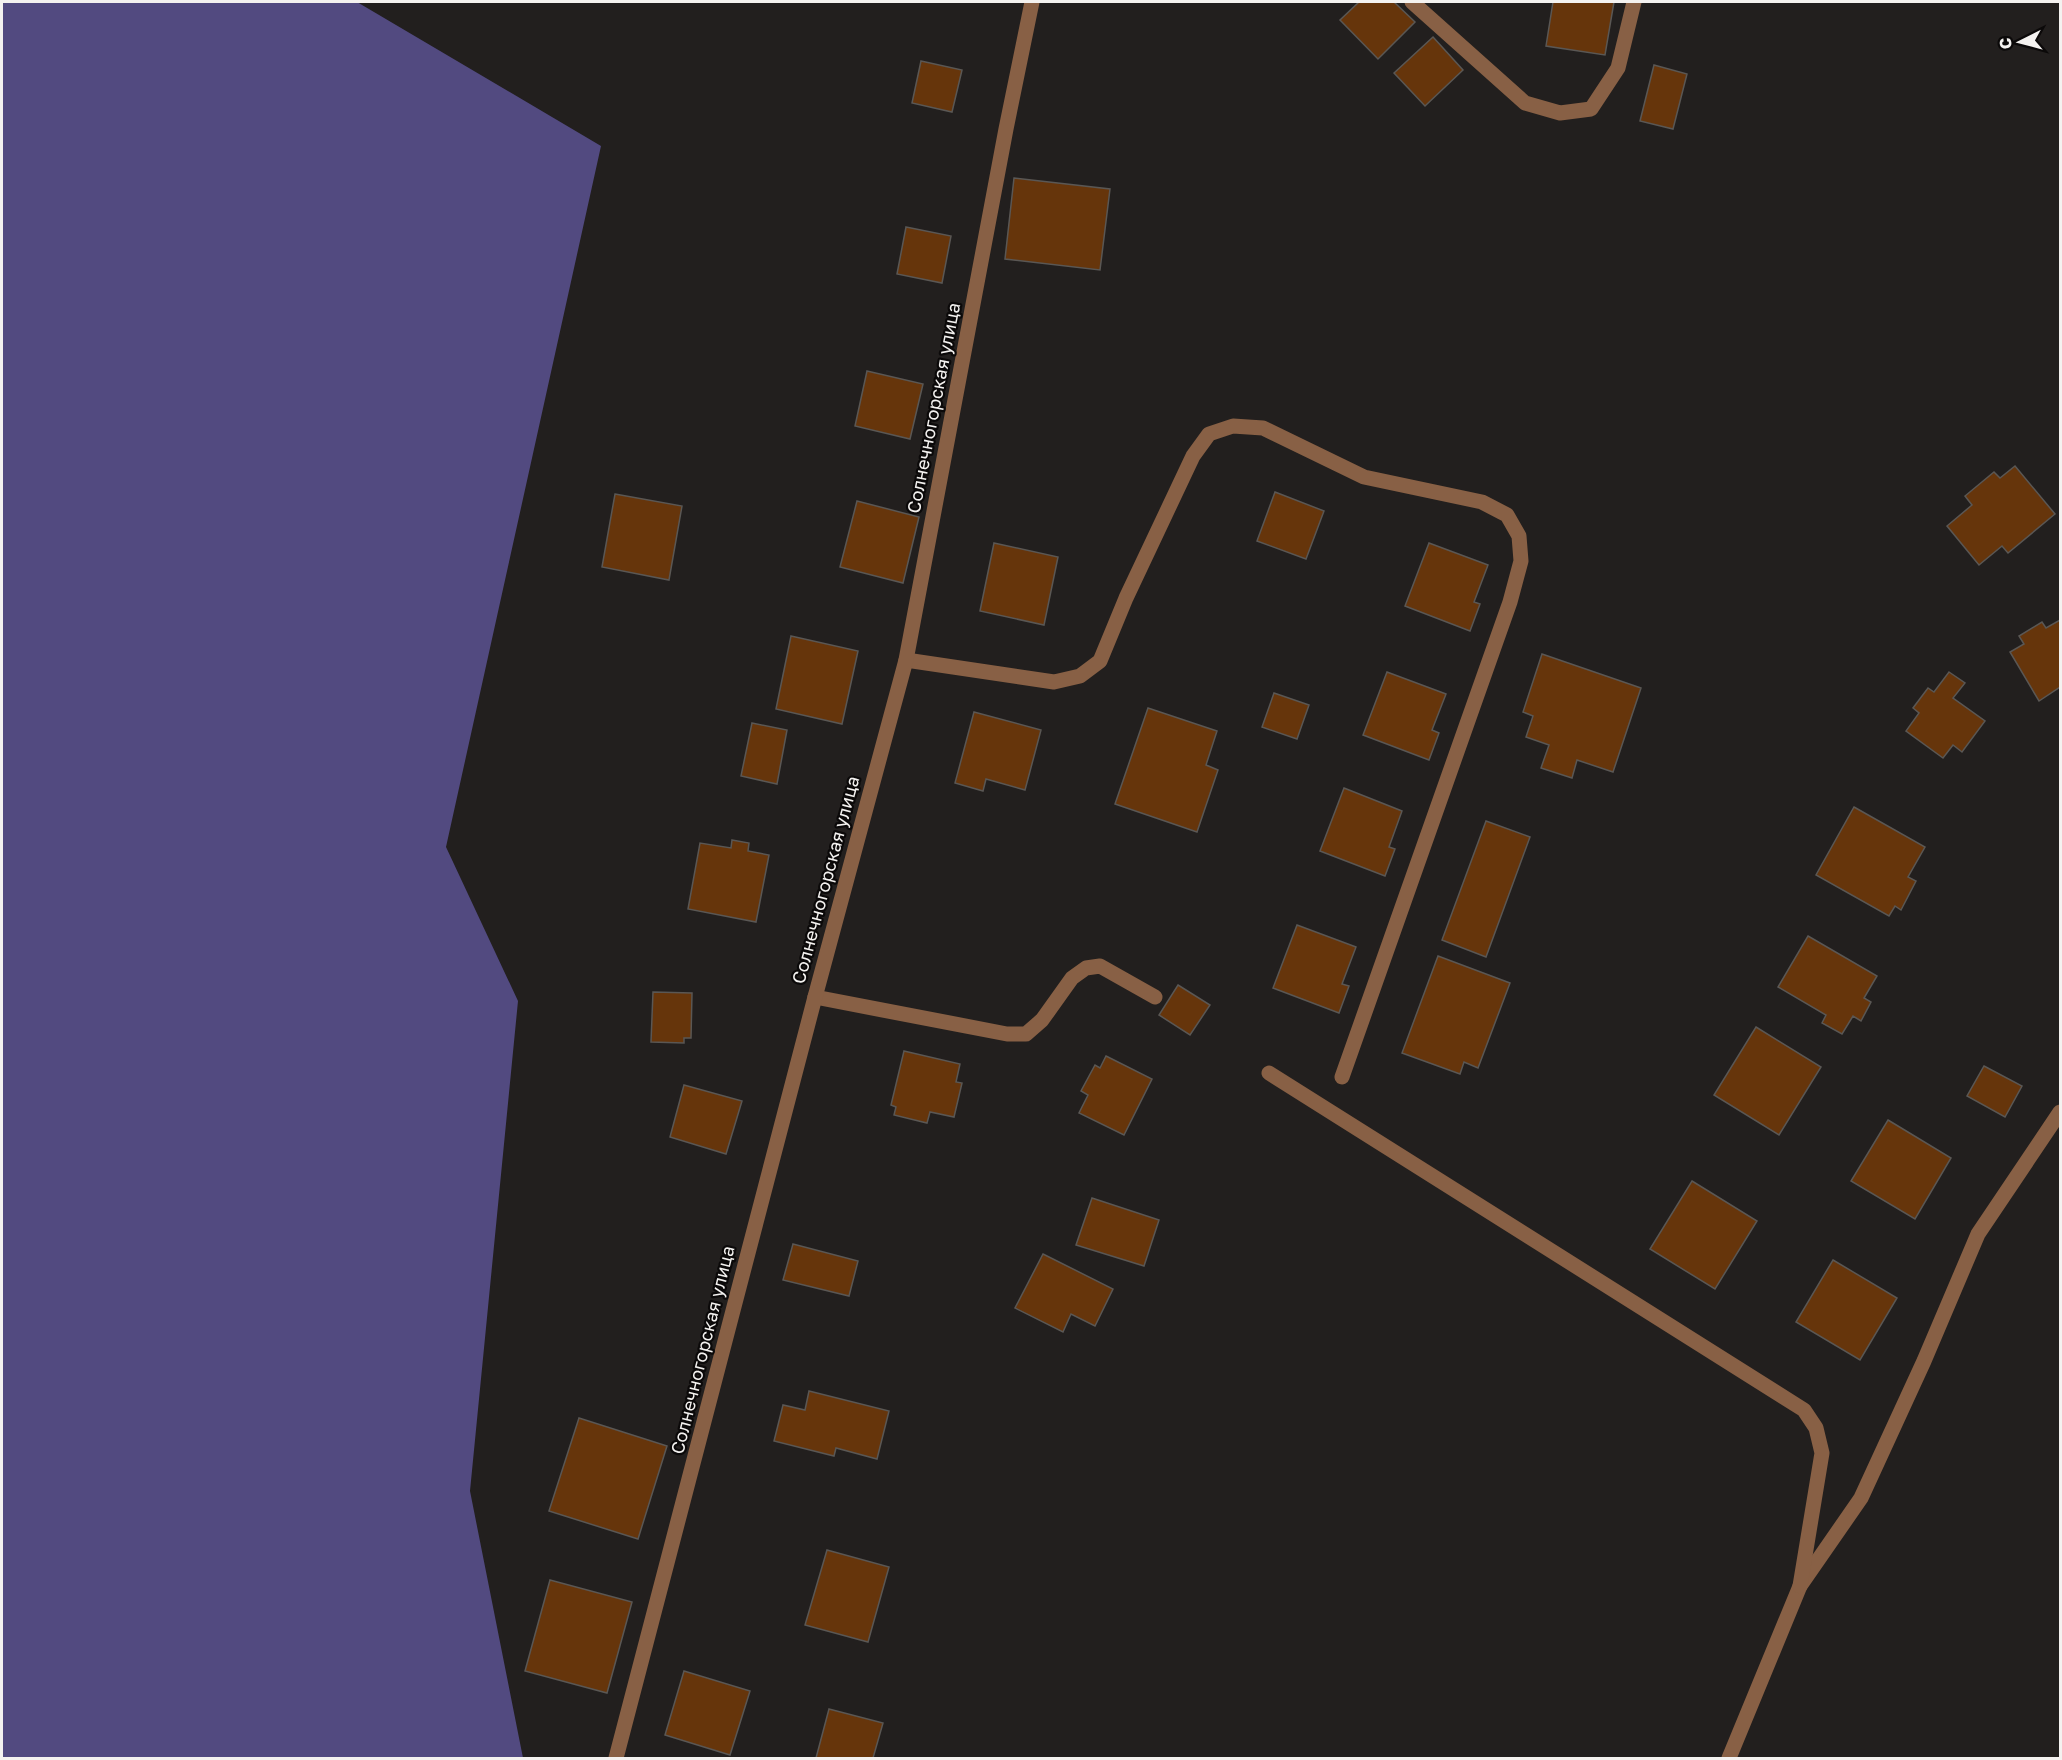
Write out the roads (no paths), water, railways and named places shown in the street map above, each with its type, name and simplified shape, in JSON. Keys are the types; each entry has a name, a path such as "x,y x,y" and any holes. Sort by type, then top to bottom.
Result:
{"street":[{"name":"Солнечногорская улица","path":"616,1758 815,997 906,660 1032,2"},
{"path":"1412,2 1525,103 1560,113 1591,109 1618,68 1634,2"},
{"path":"906,660 1054,682 1080,676 1100,661 1126,598 1193,456 1209,434 1233,426 1263,428 1364,477 1482,502 1507,515 1519,536 1521,561 1510,602 1342,1077"},
{"path":"815,997 1007,1034 1026,1034 1042,1020 1072,978 1086,968 1100,966 1155,997"},
{"path":"1269,1073 1804,1410 1816,1428 1822,1453 1800,1586"},
{"path":"1729,1758 1800,1586 1861,1498 1924,1361 1978,1234 2061,1112"}]}
